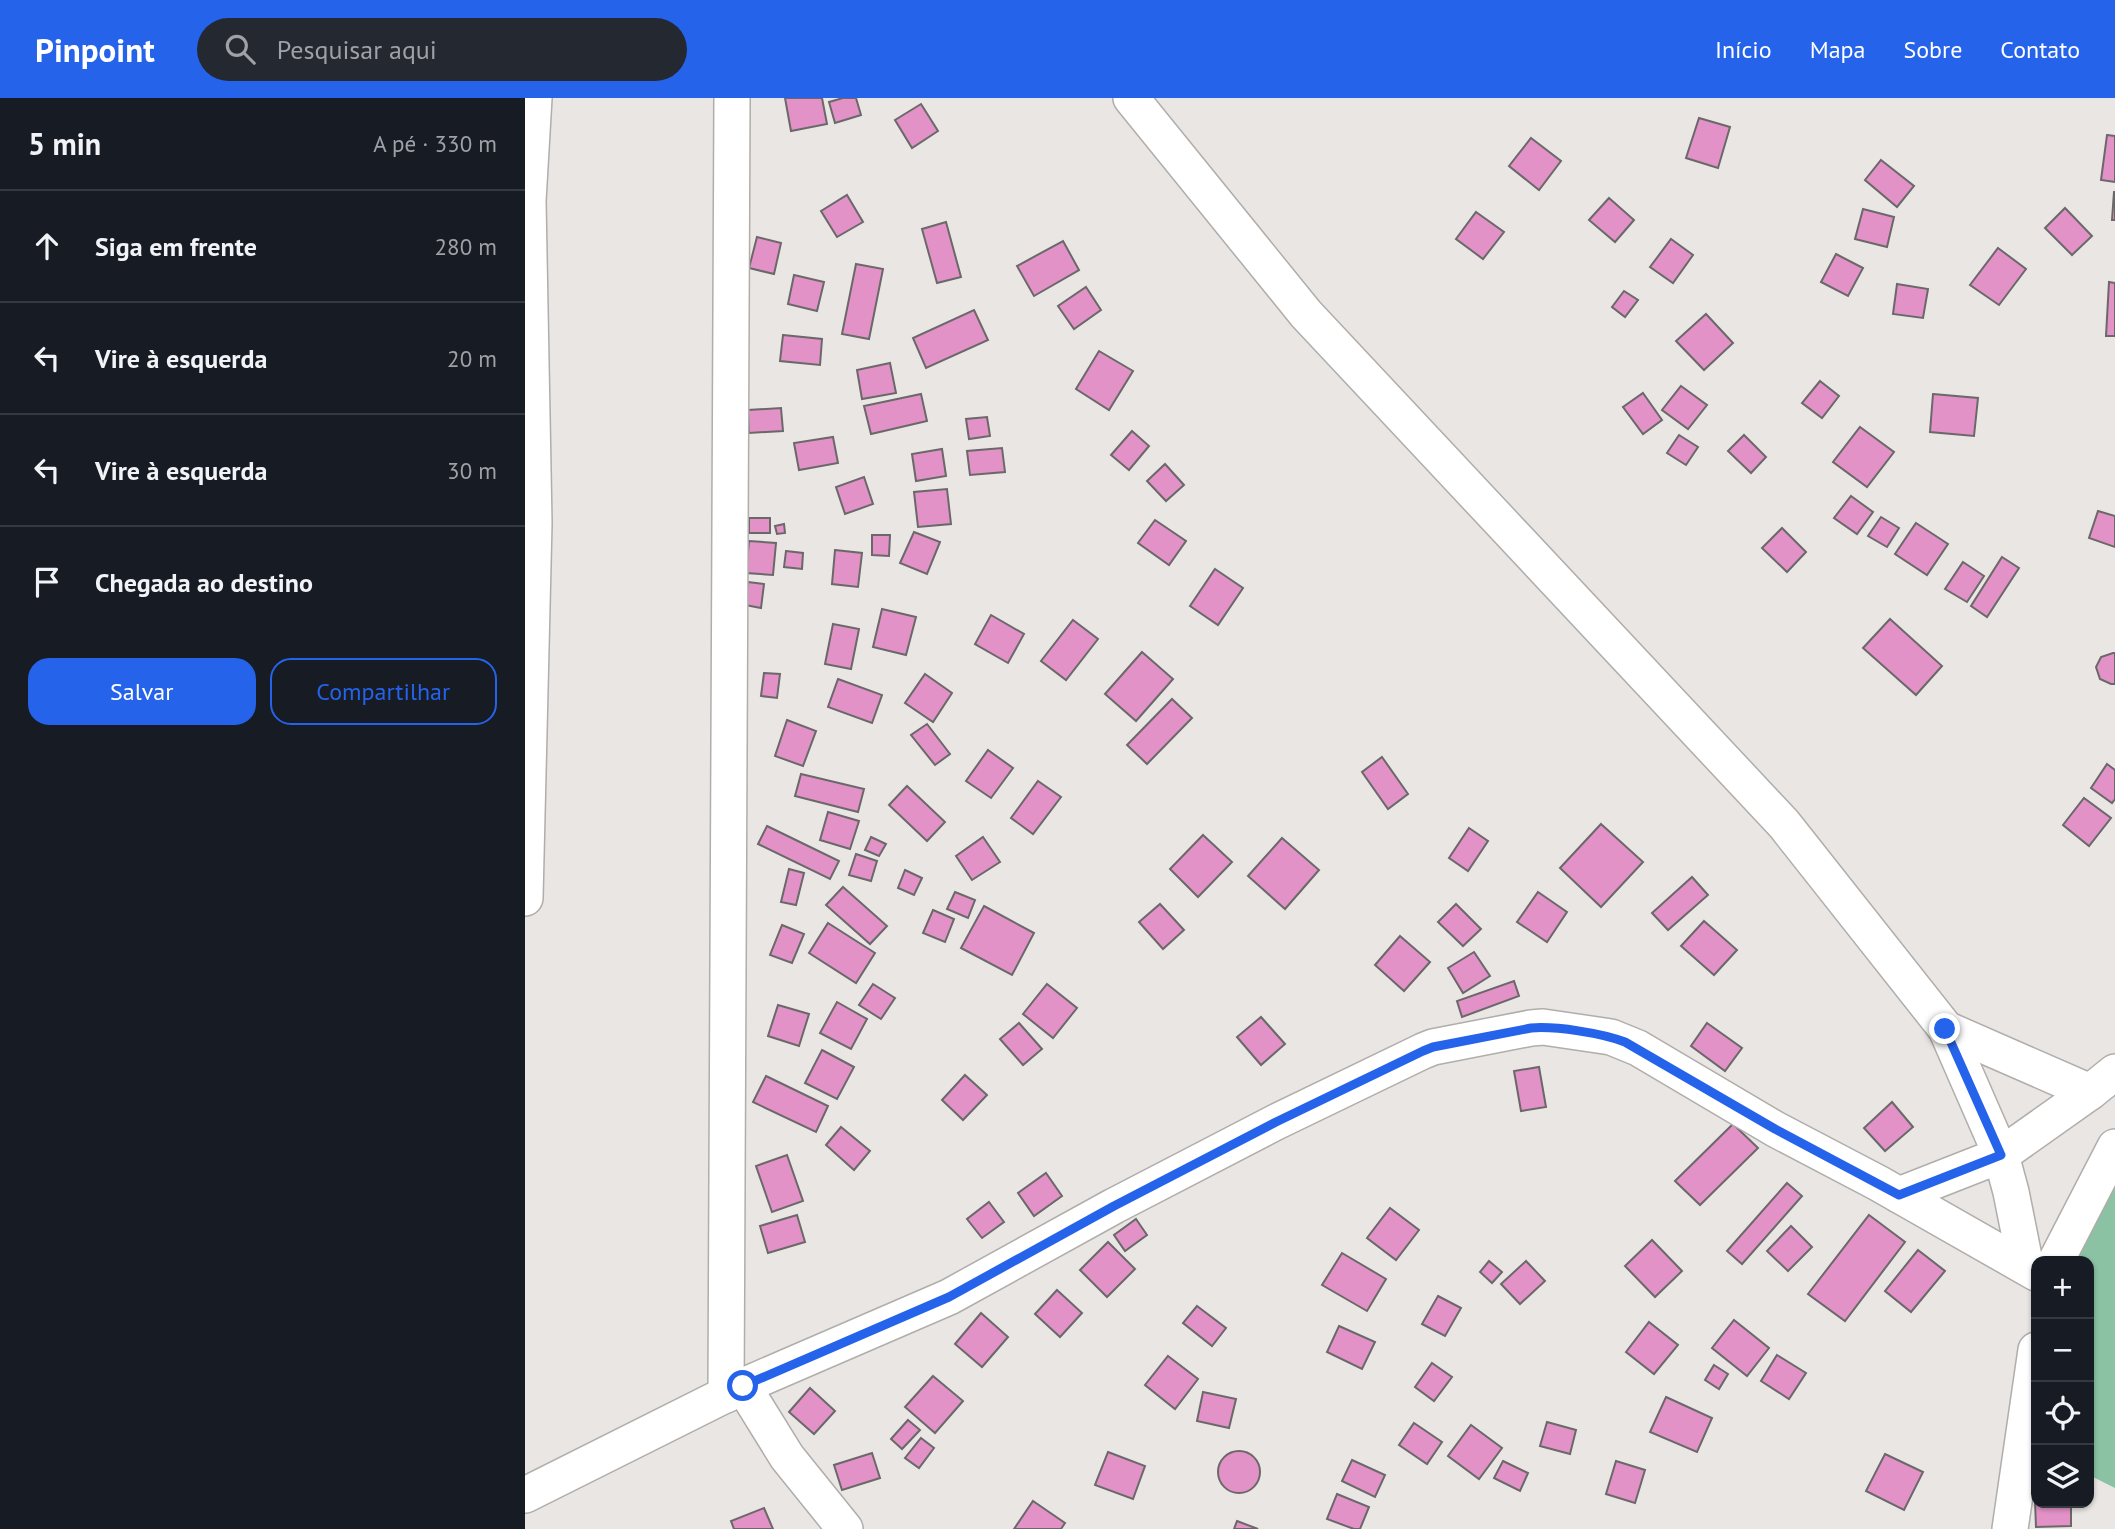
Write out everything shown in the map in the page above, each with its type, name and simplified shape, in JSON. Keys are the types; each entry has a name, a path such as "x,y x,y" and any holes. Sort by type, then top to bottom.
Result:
{"street":[{"path":"525,898 530,530 528,201 534,98"},
{"path":"732,98 735,1391 845,1529"},
{"path":"1131,98 1305,314 1784,824 1945,1029 2001,1155 2011,1192 2035,1256"},
{"path":"525,1495 735,1391 949,1297 1114,1206 1276,1122 1423,1051 1531,1028 1543,1027 1611,1037 1625,1042 1775,1129 2031,1263"},
{"path":"1945,1029 2102,1082"},
{"path":"1899,1195 2001,1155 2102,1082"},
{"path":"2046,1256 2115,1147"},
{"path":"2009,1528 2031,1382"}],"green space":[{"path":"2115,1179 2115,1488 2094,1478 2094,1256 2073,1256"}],"building":[{"path":"785,98 822,98 827,124 791,131"},
{"path":"856,98 861,115 835,123 829,102"},
{"path":"921,104 938,131 912,148 895,120"},
{"path":"1699,118 1730,127 1718,168 1686,158"},
{"path":"2107,135 2115,136 2115,182 2101,180"},
{"path":"1531,138 1561,161 1539,190 1509,166"},
{"path":"1881,160 1914,186 1897,207 1865,180"},
{"path":"2114,192 2115,220 2112,220"},
{"path":"847,195 863,222 837,237 821,211"},
{"path":"1609,198 1634,220 1615,242 1589,220"},
{"path":"2065,208 2092,236 2072,255 2045,228"},
{"path":"1863,209 1894,217 1887,247 1855,239"},
{"path":"1476,212 1504,232 1483,259 1456,239"},
{"path":"946,222 961,277 937,283 922,229"},
{"path":"757,237 781,243 774,274 749,268"},
{"path":"1671,239 1693,255 1673,283 1650,267"},
{"path":"1063,241 1079,270 1034,296 1017,266"},
{"path":"1998,248 2026,269 1999,305 1970,285"},
{"path":"1836,254 1863,268 1848,296 1821,282"},
{"path":"856,264 883,269 869,339 842,334"},
{"path":"794,275 824,282 817,311 788,304"},
{"path":"2109,282 2115,283 2115,336 2106,336"},
{"path":"1897,284 1928,289 1923,318 1893,314"},
{"path":"1086,287 1101,310 1074,329 1058,306"},
{"path":"1624,291 1638,300 1625,317 1612,307"},
{"path":"974,310 988,340 926,368 913,338"},
{"path":"1706,314 1733,343 1704,370 1676,341"},
{"path":"783,335 822,339 820,365 780,361"},
{"path":"1099,351 1133,371 1109,410 1076,389"},
{"path":"890,363 896,393 862,399 857,370"},
{"path":"1820,381 1839,396 1822,418 1802,403"},
{"path":"1681,386 1707,405 1688,429 1662,410"},
{"path":"1643,393 1662,420 1643,434 1623,407"},
{"path":"921,394 927,421 871,434 864,406"},
{"path":"1933,394 1978,398 1974,436 1930,432"},
{"path":"781,408 783,431 749,433 748,410"},
{"path":"987,417 990,436 969,439 966,419"},
{"path":"1860,427 1894,452 1867,487 1833,462"},
{"path":"1132,431 1149,446 1129,470 1111,455"},
{"path":"1679,435 1698,447 1686,465 1667,453"},
{"path":"1744,435 1766,457 1751,473 1728,451"},
{"path":"833,437 838,463 799,470 794,443"},
{"path":"1002,448 1005,472 970,475 967,451"},
{"path":"942,449 946,476 916,481 912,454"},
{"path":"1165,464 1184,485 1166,501 1147,481"},
{"path":"864,477 873,504 845,514 836,487"},
{"path":"947,489 951,524 918,527 914,492"},
{"path":"1851,496 1873,512 1857,534 1834,518"},
{"path":"2098,511 2115,516 2115,547 2089,538"},
{"path":"1881,517 1899,528 1887,547 1868,536"},
{"path":"749,518 770,518 770,533 749,533"},
{"path":"1155,520 1186,541 1169,565 1138,543"},
{"path":"1916,523 1948,544 1927,575 1895,554"},
{"path":"784,524 785,533 777,534 775,526"},
{"path":"1782,528 1806,552 1787,572 1762,548"},
{"path":"914,532 940,542 927,574 900,563"},
{"path":"872,535 890,535 889,556 872,555"},
{"path":"749,541 776,543 773,575 746,573"},
{"path":"835,550 862,553 858,587 832,584"},
{"path":"786,551 803,553 802,569 784,567"},
{"path":"2002,557 2019,568 1987,617 1971,606"},
{"path":"1963,562 1984,576 1967,602 1945,589"},
{"path":"1215,569 1243,588 1218,625 1190,606"},
{"path":"748,582 764,584 761,608 745,605"},
{"path":"882,609 916,617 906,655 873,647"},
{"path":"991,615 1024,634 1008,663 975,644"},
{"path":"1890,619 1942,666 1916,695 1863,648"},
{"path":"1073,620 1098,639 1066,680 1041,661"},
{"path":"833,624 859,629 851,669 825,664"},
{"path":"1142,652 1173,679 1136,721 1105,694"},
{"path":"2113,653 2115,684 2111,684 2100,679 2096,667 2101,657"},
{"path":"764,673 780,674 777,698 761,696"},
{"path":"925,674 952,693 933,722 905,703"},
{"path":"838,679 882,695 872,723 828,707"},
{"path":"1172,699 1192,718 1147,764 1127,745"},
{"path":"787,720 816,731 803,766 775,756"},
{"path":"927,724 950,754 935,765 911,735"},
{"path":"988,750 1013,768 991,798 966,781"},
{"path":"1382,757 1408,794 1388,809 1362,772"},
{"path":"2107,764 2115,770 2115,799 2112,803 2091,788"},
{"path":"801,774 864,789 858,812 795,796"},
{"path":"1038,781 1061,797 1033,834 1011,818"},
{"path":"907,786 945,822 927,841 889,805"},
{"path":"2084,798 2111,818 2089,846 2063,825"},
{"path":"828,812 859,821 850,849 820,840"},
{"path":"1601,824 1643,862 1601,907 1560,868"},
{"path":"767,826 839,861 830,879 758,844"},
{"path":"1469,828 1488,841 1468,871 1449,858"},
{"path":"1203,835 1232,862 1198,897 1170,869"},
{"path":"871,837 886,844 879,856 865,850"},
{"path":"983,837 1000,862 972,880 956,856"},
{"path":"1282,838 1319,870 1285,909 1248,876"},
{"path":"856,854 877,861 871,881 849,875"},
{"path":"789,869 804,873 796,905 781,902"},
{"path":"905,870 922,878 914,895 898,888"},
{"path":"1692,877 1708,895 1668,930 1652,913"},
{"path":"843,887 887,926 870,944 826,905"},
{"path":"955,892 975,900 968,918 947,909"},
{"path":"1538,892 1567,912 1547,942 1517,922"},
{"path":"1160,904 1184,930 1163,949 1139,922"},
{"path":"1456,904 1481,929 1463,946 1438,922"},
{"path":"984,906 1034,933 1012,975 961,948"},
{"path":"933,910 954,919 945,942 923,933"},
{"path":"1704,921 1737,950 1714,975 1681,946"},
{"path":"828,923 875,953 856,983 809,953"},
{"path":"782,925 804,934 792,963 770,955"},
{"path":"1400,936 1430,962 1404,991 1375,965"},
{"path":"1474,952 1490,976 1463,993 1448,968"},
{"path":"1514,981 1519,996 1462,1017 1457,1001"},
{"path":"873,984 895,998 881,1019 859,1005"},
{"path":"1047,984 1077,1008 1053,1038 1023,1014"},
{"path":"837,1002 867,1019 851,1049 820,1033"},
{"path":"778,1005 809,1014 799,1046 768,1036"},
{"path":"1261,1017 1285,1044 1261,1065 1237,1037"},
{"path":"1019,1023 1042,1049 1023,1065 1000,1039"},
{"path":"1707,1023 1742,1048 1725,1071 1691,1046"},
{"path":"822,1050 854,1067 837,1099 805,1083"},
{"path":"1539,1067 1546,1107 1521,1111 1514,1071"},
{"path":"965,1075 987,1095 963,1120 942,1100"},
{"path":"766,1076 828,1106 816,1132 753,1102"},
{"path":"1892,1102 1913,1127 1885,1151 1864,1128"},
{"path":"1733,1124 1758,1148 1700,1205 1675,1181"},
{"path":"841,1127 870,1151 854,1170 826,1145"},
{"path":"787,1155 803,1201 772,1212 756,1166"},
{"path":"1046,1173 1062,1196 1034,1216 1018,1193"},
{"path":"1787,1183 1802,1196 1742,1264 1727,1251"},
{"path":"989,1202 1004,1222 982,1238 967,1219"},
{"path":"1390,1208 1419,1230 1396,1260 1367,1238"},
{"path":"797,1215 805,1242 768,1253 760,1226"},
{"path":"1869,1215 1905,1242 1845,1321 1808,1294"},
{"path":"1136,1219 1147,1235 1125,1251 1114,1235"},
{"path":"1791,1226 1812,1247 1788,1271 1767,1251"},
{"path":"1652,1240 1682,1271 1655,1297 1625,1266"},
{"path":"1108,1242 1135,1269 1107,1297 1080,1270"},
{"path":"1918,1250 1945,1271 1911,1312 1885,1291"},
{"path":"1342,1253 1386,1279 1367,1311 1322,1285"},
{"path":"1489,1261 1502,1272 1492,1283 1480,1272"},
{"path":"1526,1261 1545,1281 1520,1304 1501,1284"},
{"path":"1057,1290 1082,1313 1060,1337 1035,1314"},
{"path":"1438,1296 1461,1308 1445,1336 1422,1324"},
{"path":"1197,1306 1226,1328 1212,1346 1183,1323"},
{"path":"981,1313 1008,1337 982,1367 955,1344"},
{"path":"1734,1320 1769,1348 1747,1376 1712,1348"},
{"path":"1649,1322 1678,1345 1654,1374 1626,1352"},
{"path":"1339,1326 1375,1342 1362,1369 1327,1352"},
{"path":"1777,1355 1806,1373 1789,1399 1761,1381"},
{"path":"1168,1356 1198,1379 1175,1409 1145,1385"},
{"path":"1432,1363 1452,1377 1434,1401 1415,1387"},
{"path":"1714,1365 1728,1374 1719,1389 1705,1380"},
{"path":"933,1376 963,1401 935,1433 905,1407"},
{"path":"810,1388 835,1411 814,1434 789,1412"},
{"path":"1203,1392 1236,1399 1229,1428 1197,1421"},
{"path":"1666,1397 1712,1418 1697,1452 1650,1432"},
{"path":"908,1420 920,1430 902,1449 891,1439"},
{"path":"1547,1422 1576,1430 1570,1454 1540,1446"},
{"path":"1414,1423 1442,1442 1427,1464 1399,1445"},
{"path":"1471,1425 1502,1448 1479,1479 1448,1456"},
{"path":"921,1438 934,1448 919,1468 905,1458"},
{"path":"1239,1451 1254,1457 1260,1472 1254,1487 1239,1493 1224,1487 1218,1472 1224,1457"},
{"path":"1108,1452 1145,1466 1133,1499 1095,1485"},
{"path":"872,1453 880,1478 842,1490 834,1465"},
{"path":"1885,1454 1923,1472 1904,1510 1866,1491"},
{"path":"1352,1460 1385,1475 1375,1497 1342,1481"},
{"path":"1503,1461 1528,1473 1520,1491 1494,1478"},
{"path":"1616,1461 1645,1470 1635,1503 1606,1494"},
{"path":"1337,1494 1369,1507 1360,1529 1327,1519"},
{"path":"1033,1501 1065,1523 1061,1529 1014,1529"},
{"path":"764,1508 773,1529 734,1529 731,1521"},
{"path":"2035,1508 2071,1508 2071,1526 2036,1527"},
{"path":"1237,1521 1258,1529 1234,1529"}],"route":[{"path":"743,1386 949,1297 1114,1206 1276,1122 1423,1051 1531,1028 1543,1027 1611,1037 1625,1042 1775,1129 1899,1195 2001,1155 1945,1029"}]}
